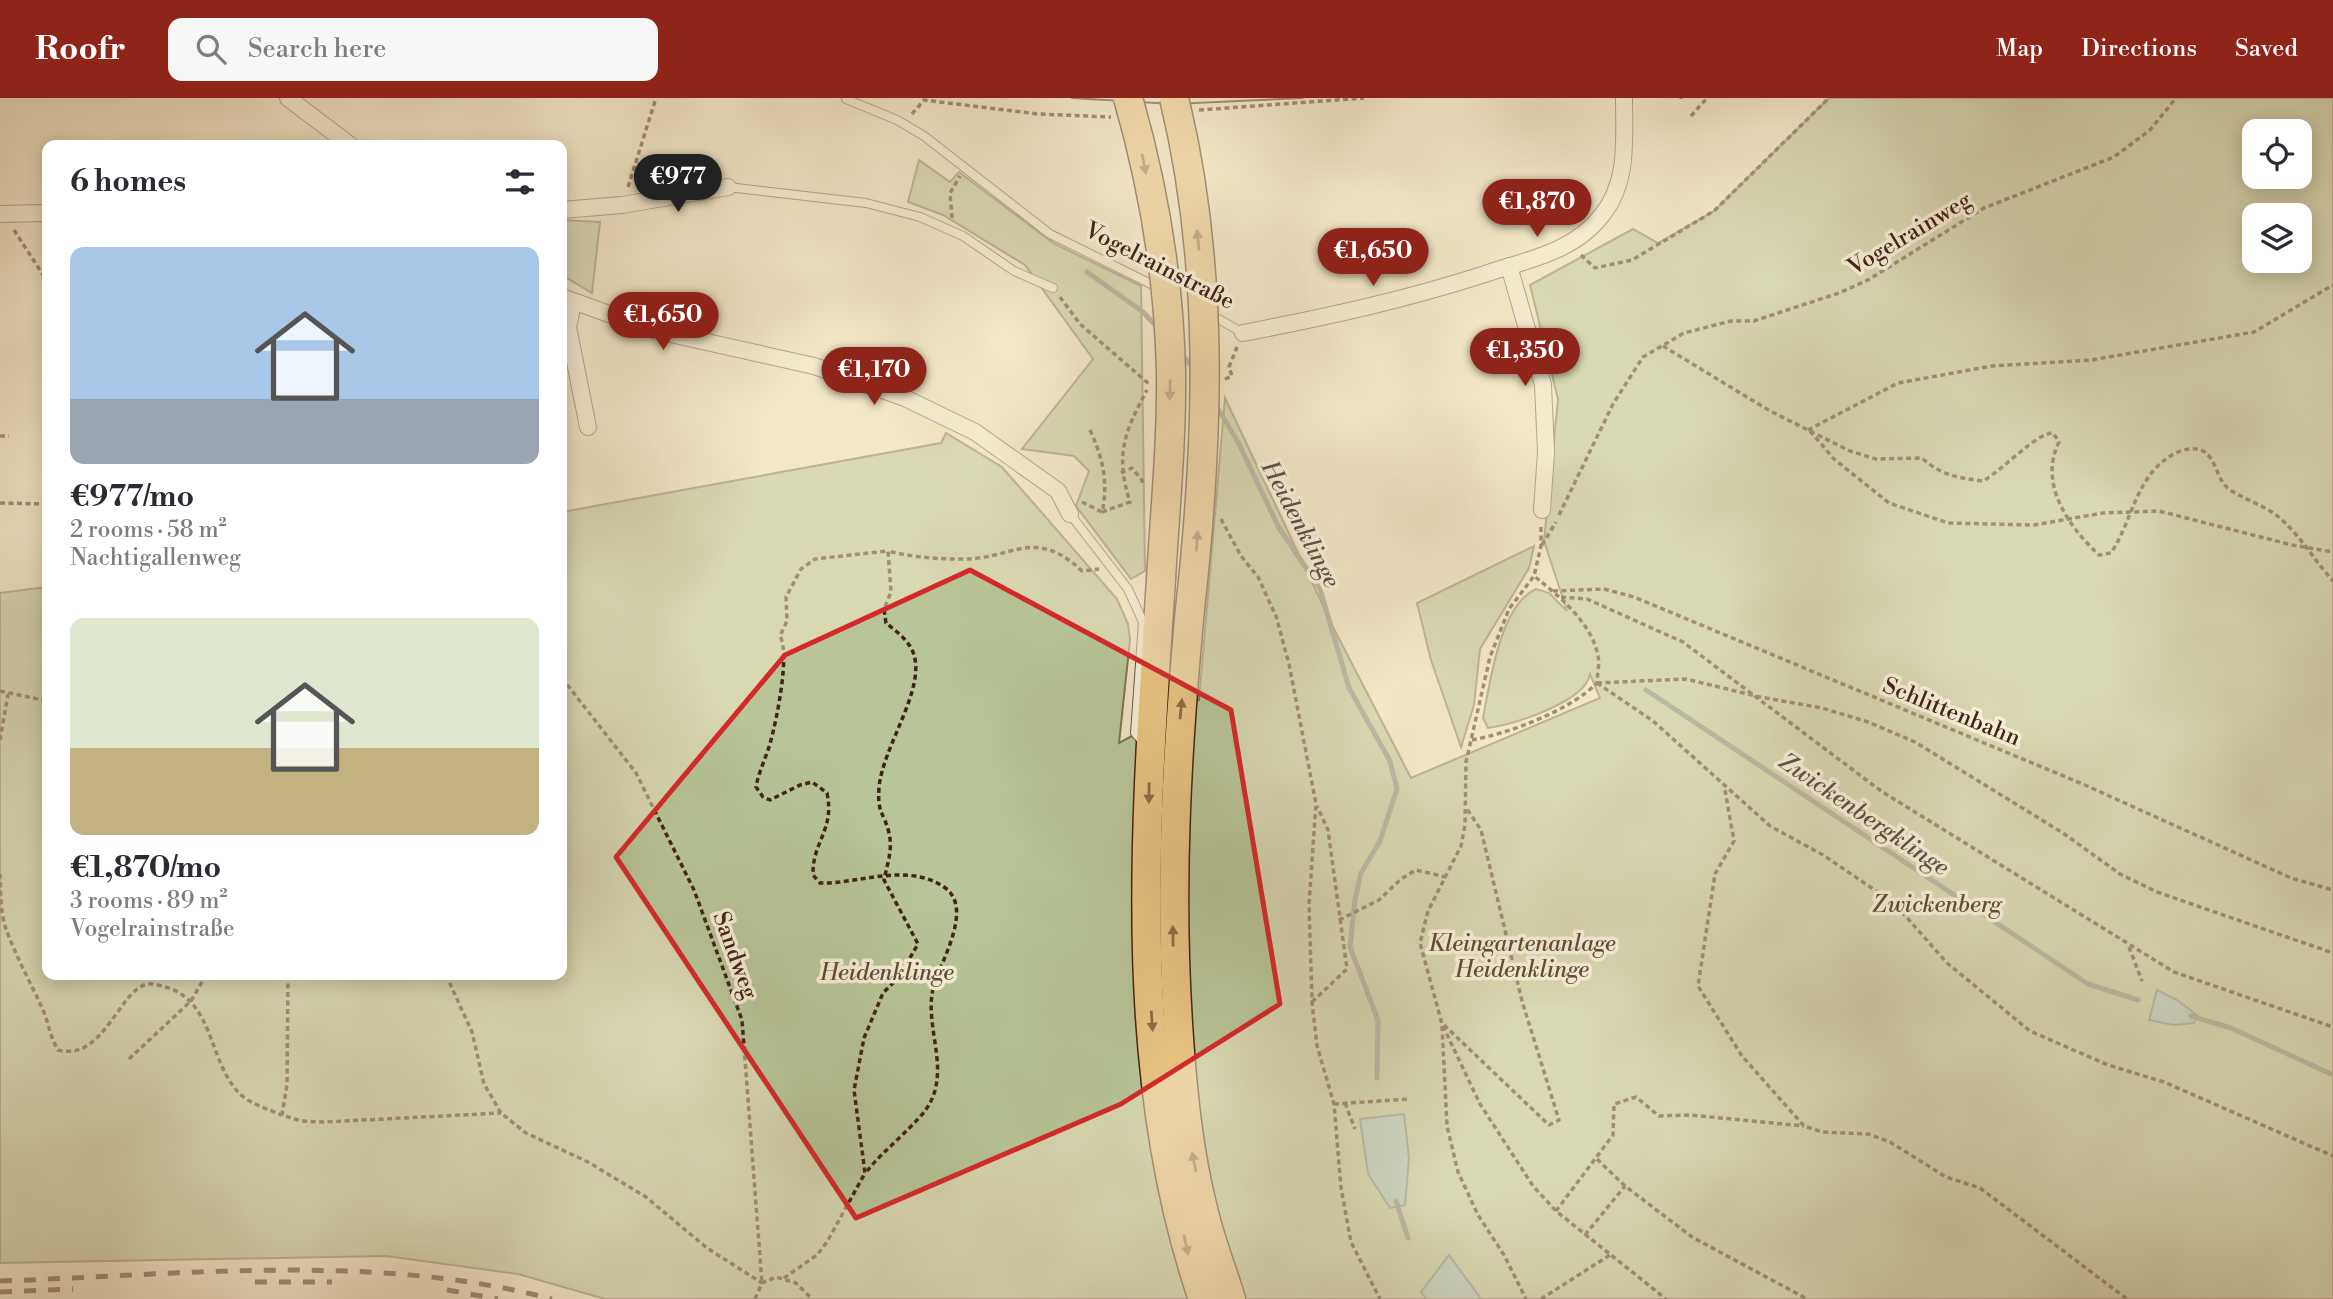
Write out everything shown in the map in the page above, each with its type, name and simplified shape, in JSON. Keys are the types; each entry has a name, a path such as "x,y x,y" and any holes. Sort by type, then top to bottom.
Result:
{"highway":[{"path":"1128,98 1153,211 1168,327 1169,451 1150,751 1147,911 1156,1076 1165,1149 1189,1260 1203,1299"},
{"path":"1174,102 1194,204 1206,349 1205,435 1177,750 1172,854 1173,949 1185,1112 1204,1212 1231,1299"}],"street":[{"path":"288,98 343,140"},
{"name":"Vogelrainstraße","path":"1243,332 1365,309 1546,255 1569,244 1590,230 1604,213 1623,174 1625,98"},
{"path":"567,210 622,205 728,187"},
{"path":"1,214 42,213"},
{"path":"1509,266 1543,385 1546,452 1542,510"},
{"path":"588,427 568,327 567,300 653,330 814,366 905,398 975,432 1058,491 1070,514"}],"lane":[{"name":"Vogelrainstraße","path":"846,99 897,120 923,136 1050,234 1175,296"},
{"path":"728,187 866,204 920,216 954,232 1014,271 1053,288"},
{"name":"Vogelrainstraße","path":"1198,308 1243,332"},
{"path":"1070,514 1128,589 1143,622 1135,733 1150,751"}],"path":[{"path":"622,205 656,98"},
{"path":"1305,98 1305,105"},
{"path":"1690,116 1707,98"},
{"path":"1569,244 1595,268 1632,260 1714,211 1829,98"},
{"name":"Vogelrainweg","path":"1541,546 1626,381 1643,358 1684,333 1720,323 1754,321 1839,293 1868,280 1984,208 2114,158 2150,130 2176,98"},
{"path":"954,232 950,193 957,179"},
{"path":"1,214 42,274"},
{"path":"1808,430 1898,383 1992,366 2104,358 2254,332 2333,285"},
{"path":"1663,346 1716,381 1808,430 1850,451 1876,459 1922,458 1937,471 1983,481 2017,458 2030,442 2044,433 2053,433 2059,442 2053,453 2054,494 2068,519 2099,555 2111,553 2120,539 2143,484 2159,463 2191,449 2202,451 2211,459 2217,474 2230,489 2255,500 2280,518 2333,581"},
{"path":"1229,367 1232,376"},
{"path":"1058,491 1101,512 1130,502 1121,473 1122,452 1130,427 1150,385"},
{"path":"1089,428 1102,456 1105,495 1101,512"},
{"path":"1808,430 1834,459 1889,503 1948,523 2034,525 2130,511 2159,511 2333,552"},
{"path":"0,436 9,436"},
{"path":"1121,473 1132,468 1142,480 1144,490"},
{"path":"0,503 42,503"},
{"path":"1542,510 1541,546 1534,576 1509,608 1499,631 1466,762 1461,846 1428,911 1420,943 1442,1024 1480,1104 1533,1186 1556,1211 1666,1299"},
{"path":"784,1278 817,1255 852,1201 865,1173 931,1101 936,1083 937,1060 932,999 958,918 957,903 947,888 933,882 885,874 841,883 820,883 813,875 813,861 831,818 827,793 812,782 770,800 762,797 756,787 772,738 783,675 785,645 780,636 787,621 786,597 798,575 814,559 888,551 959,559 998,555 1014,548 1031,546 1067,557 1082,570 1099,569 1109,564"},
{"path":"865,1173 854,1090 864,1038 883,993 899,977 918,944 888,891 885,874 890,861 890,833 878,808 879,784 886,753 914,681 914,654 901,635 886,623 884,609 891,592 888,551"},
{"path":"1472,740 1499,735 1545,715 1586,695 1597,683 1598,656 1588,632 1561,597 1534,576"},
{"name":"Schlittenbahn","path":"1553,591 1604,589 1634,597 2085,785 2291,878 2333,890"},
{"path":"1561,597 1587,598 1683,642 1760,697 1881,791 2174,972 2333,1027"},
{"path":"1597,683 1686,679 1838,712 1915,742 2063,833 2120,874 2158,892 2333,953"},
{"path":"1597,683 1663,729 1770,826 1823,855 1894,903 1947,963 2030,1031 2108,1065 2164,1082 2333,1156"},
{"name":"Sandweg","path":"567,684 636,774 694,890 742,1020 762,1283"},
{"path":"0,691 42,700"},
{"path":"0,740 8,693"},
{"path":"1725,788 1734,841 1715,874 1698,986 1742,1056 1804,1126"},
{"path":"1312,1002 1347,969 1328,830 1316,804 1309,904 1312,1002 1317,1046 1334,1104 1341,1188 1352,1242 1380,1299"},
{"path":"1442,1024 1549,1125 1559,1120 1522,1001 1481,830 1465,806"},
{"path":"1339,920 1379,900 1401,879 1416,870 1446,877"},
{"path":"0,874 6,929 48,1022 50,1038 58,1051 72,1054 88,1046 136,990 148,984 170,989 191,1001 206,1025 226,1075 239,1092 249,1101 282,1115 324,1122 501,1112"},
{"path":"2128,945 2142,981"},
{"path":"129,1059 191,1001 203,980"},
{"path":"282,1115 287,1085 288,980"},
{"path":"448,980 472,1032 484,1084 501,1112 526,1133 587,1162 646,1197 707,1248 762,1283"},
{"path":"1442,1024 1447,1126 1458,1172 1478,1215 1504,1255 1526,1299"},
{"path":"1556,1211 1613,1135 1615,1104 1636,1097 1659,1116 1690,1115 1804,1126 1822,1132 1868,1134 1890,1142 1946,1177 1980,1188 2127,1299"},
{"path":"1334,1104 1409,1099"},
{"path":"1345,1103 1355,1129"},
{"path":"1597,1159 1625,1186 1692,1237 1807,1299"},
{"path":"1585,1235 1625,1186"},
{"path":"1541,1299 1610,1255"},
{"path":"755,1299 762,1283 768,1279 784,1278 796,1283 812,1299"}],"highlighted area":[{"path":"970,570 1231,710 1280,1004 1121,1104 856,1218 616,857 785,655"}],"green space":[{"path":"1829,98 2333,98 2333,1299 605,1299 518,1274 386,1256 0,1263 0,593 42,588 42,980 567,980 567,511 941,443 946,433 1002,467 1117,599 1128,624 1130,640 1119,743 1199,700 1225,398 1333,627 1411,778 1600,698 1590,674 1586,684 1576,693 1531,717 1488,728 1483,718 1493,666 1505,627 1524,598 1536,589 1549,593 1567,611 1544,541 1558,399 1530,285 1633,229 1658,243 1714,211"},
{"path":"919,160 950,182 959,172 1053,243 1141,286 1145,571 1131,579 1076,506 1089,471 1074,456 1022,449 1093,359 1025,265 943,215 908,202"},
{"path":"567,220 600,222 592,293 567,278"},
{"path":"1534,546 1529,568 1480,649 1474,705 1461,747 1431,660 1417,603"}],"water":[{"path":"2157,990 2177,1000 2197,1015 2194,1023 2173,1025 2149,1020"},
{"path":"1404,1114 1409,1158 1405,1205 1390,1208 1368,1174 1360,1119"},
{"path":"1449,1255 1481,1299 1426,1299 1421,1292"}],"waterway":[{"name":"Heidenklinge","path":"1087,272 1143,312 1157,327"},
{"name":"Heidenklinge","path":"1180,352 1194,369"},
{"name":"Heidenklinge","path":"1215,404 1238,442 1278,526 1320,589 1349,688 1390,761 1397,789 1380,841 1361,873 1355,899 1350,947 1378,1020 1377,1078"},
{"name":"Zwickenbergklinge","path":"1646,690 2088,984 2138,1000"},
{"name":"Zwickenbergklinge","path":"2191,1016 2231,1028 2333,1075"},
{"name":"Heidenklinge","path":"1396,1201 1408,1238"}],"tram line":[{"path":"1072,98 1173,104 1303,98"}],"railway":[{"path":"0,1281 208,1272 347,1271 484,1284 552,1299"},
{"path":"255,1282 332,1282"},
{"path":"0,1292 73,1289"},
{"path":"447,1290 498,1299"}],"park label":[{"name":"Zwickenberg","path":"1937,904"},
{"name":"Kleingartenanlage Heidenklinge","path":"1522,956"}]}
